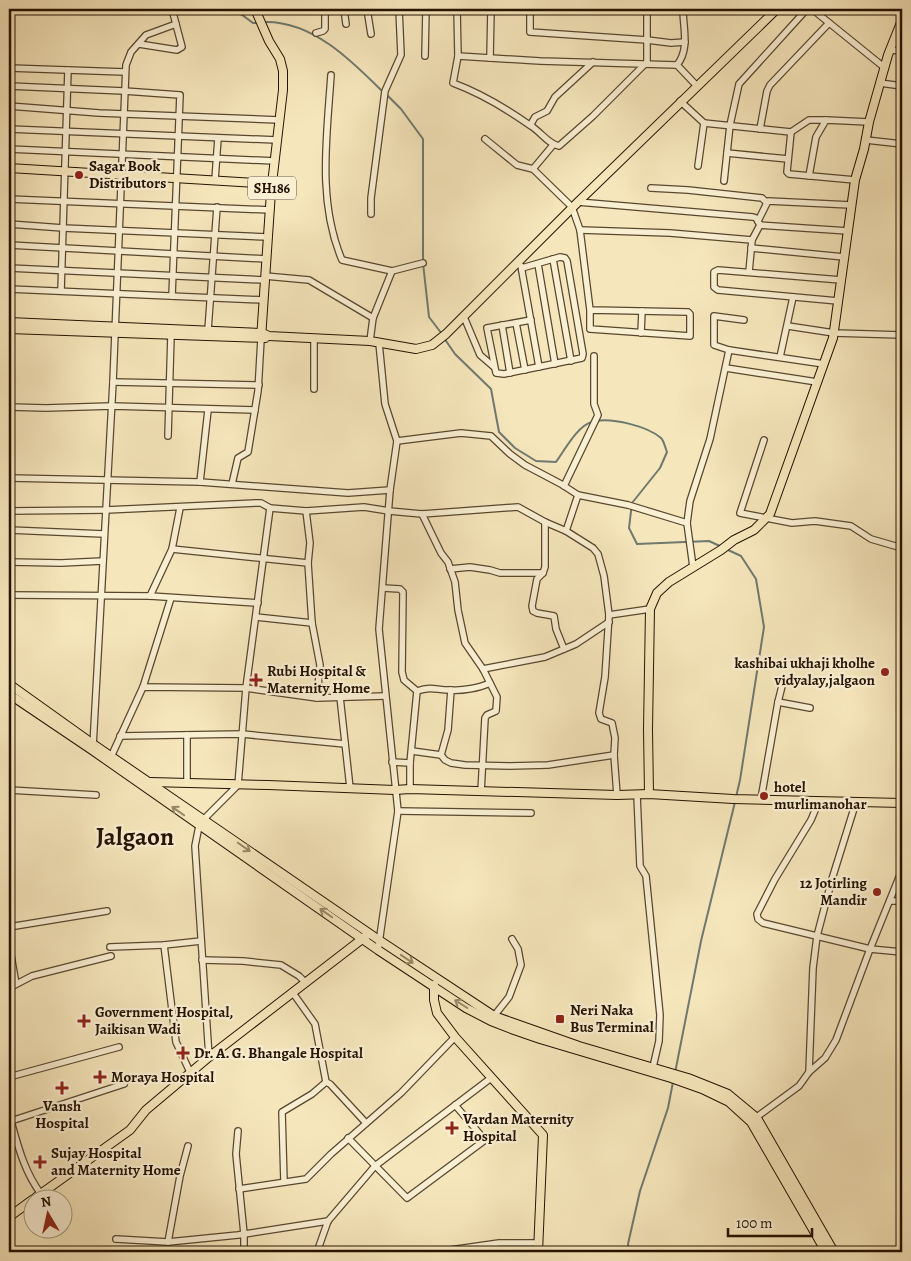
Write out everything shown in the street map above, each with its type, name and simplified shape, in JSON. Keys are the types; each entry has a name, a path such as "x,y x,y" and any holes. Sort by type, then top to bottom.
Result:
{"main road":[{"name":"SH186","path":"255,9 284,71 264,278 264,336"},
{"path":"9,329 208,330 264,336 370,341 416,349 432,345 521,264 575,205 680,101 777,9"},
{"path":"648,794 650,609 657,593 669,582 734,540 754,530 770,514 834,334 855,180 880,83 902,20"},
{"path":"9,168 272,184"},
{"path":"9,322 115,329 171,335 264,336"},
{"path":"9,684 110,759 149,782 202,823"},
{"path":"9,694 93,747"},
{"path":"110,759 136,782 202,823 366,936 378,950 494,1016 541,1036"},
{"path":"136,782 394,790 648,794 902,803"},
{"path":"366,936 379,940 435,983 491,1021 672,1076 728,1102 754,1120 826,1247 834,1252"},
{"path":"49,1188 130,1130 146,1110 190,1072 366,936"},
{"path":"435,983 434,1000 437,1013 455,1037 543,1135 538,1252"},
{"path":"596,1053 654,1067 672,1076"},
{"path":"9,1218 22,1208"}],"street":[{"path":"139,44 177,50 182,47 172,9"},
{"path":"316,33 325,29 324,9"},
{"path":"344,9 346,24"},
{"path":"367,9 371,34"},
{"path":"371,214 371,198 386,91 401,55 399,9"},
{"path":"425,56 426,9"},
{"path":"457,9 458,56 453,83 472,90 532,126 553,145 559,146 646,64 647,9"},
{"path":"490,58 491,9"},
{"path":"530,9 530,32 647,40 671,44 685,42"},
{"path":"683,9 685,42 683,71"},
{"path":"724,181 730,125 739,84 807,9"},
{"path":"812,9 885,68"},
{"path":"760,129 767,91 770,85 829,23"},
{"path":"93,747 112,406 125,72 127,58 150,33 176,24"},
{"path":"890,50 902,51"},
{"path":"458,56 646,64 677,64 683,57"},
{"path":"532,126 531,124 535,117 548,111 555,97 593,62"},
{"path":"677,64 696,86"},
{"path":"9,68 125,72"},
{"path":"61,291 68,70"},
{"path":"331,74 325,181 331,223 342,260 392,271 423,263"},
{"path":"880,83 902,86"},
{"path":"9,86 124,91 180,96 181,116 172,296"},
{"path":"680,101 704,123 791,132 809,120 869,122"},
{"path":"9,106 123,114 279,120"},
{"path":"809,176 816,136 826,120"},
{"path":"698,166 704,123"},
{"path":"9,129 277,140"},
{"path":"791,132 787,174 855,180"},
{"path":"215,180 218,138"},
{"path":"485,140 517,165 533,169 575,205 753,217 759,223 848,231"},
{"path":"866,140 902,144"},
{"path":"533,169 553,145"},
{"path":"9,149 275,161"},
{"path":"727,153 788,159"},
{"path":"650,188 762,198 766,202 851,205"},
{"path":"9,199 270,210"},
{"path":"749,272 752,240 766,202"},
{"path":"575,205 590,310 589,326 592,330 688,336 690,333 690,314 688,312 590,310"},
{"path":"208,330 217,208"},
{"path":"9,224 175,234 268,237"},
{"path":"580,230 670,233 752,240"},
{"path":"9,246 266,259"},
{"path":"751,248 844,257"},
{"path":"464,317 480,354 498,374 510,373 571,361 582,358 584,356 565,258 538,264 521,264 539,367"},
{"path":"553,260 571,361"},
{"path":"538,264 556,364"},
{"path":"9,268 212,278 309,280 374,318"},
{"path":"838,301 718,290 714,287 716,270 841,280"},
{"path":"370,341 374,318 392,271"},
{"path":"9,289 263,300"},
{"path":"780,357 793,297"},
{"path":"641,333 642,311"},
{"path":"744,320 716,316 713,318 714,345 729,350 824,364"},
{"path":"494,368 487,331 490,327 531,320"},
{"path":"516,323 525,370"},
{"path":"502,325 510,373"},
{"path":"788,326 834,334 902,335"},
{"path":"168,436 171,335"},
{"path":"232,484 238,458 248,452 264,336"},
{"path":"314,339 314,389"},
{"path":"378,950 398,811 394,790 379,629 390,490 397,441 385,404 379,343"},
{"path":"693,567 687,523 690,501 710,439 729,350"},
{"path":"564,486 598,415 594,404 594,356"},
{"path":"726,368 818,382"},
{"path":"113,382 258,386"},
{"path":"9,407 112,406 255,410"},
{"path":"200,482 208,410"},
{"path":"397,441 461,433 490,436 525,465 578,495 628,505 687,523"},
{"path":"764,440 740,513 792,523 815,521 851,526 871,539 902,548"},
{"path":"9,478 108,479 175,483 200,482 348,493 390,490"},
{"path":"566,530 578,495"},
{"path":"9,512 180,508 261,503 270,508 306,511 364,507 422,514 518,507 545,522 566,530 593,548 598,554 604,576 609,618 605,677 599,713 601,719 612,723 616,738 614,754 617,795"},
{"path":"150,596 172,548 180,508"},
{"path":"209,1057 195,846 202,823 238,785 246,688 270,508"},
{"path":"306,511 310,543 308,563 312,623 320,665 317,698"},
{"path":"422,514 441,553 448,562 455,582 458,610 465,643 483,669 497,697 497,710 485,718 481,792"},
{"path":"545,522 546,562 543,573 537,579 532,606 533,611 537,613 554,616 556,629 564,649"},
{"path":"9,530 104,534"},
{"path":"172,548 308,563"},
{"path":"9,562 103,560"},
{"path":"450,569 470,568 500,573 543,573"},
{"path":"383,588 400,589 403,592 402,672 404,680 417,690"},
{"path":"9,595 150,596 258,603"},
{"path":"110,759 143,687 171,598"},
{"path":"483,669 545,657 576,644 609,618 650,609"},
{"path":"256,617 312,623"},
{"path":"761,799 783,682"},
{"path":"417,690 430,687 451,690 478,688 490,683"},
{"path":"143,687 246,688 317,698 386,696"},
{"path":"410,789 410,763 417,690"},
{"path":"451,690 448,730 442,755 445,760 451,763 483,766 548,765 614,754"},
{"path":"340,697 350,788"},
{"path":"778,702 810,708"},
{"path":"120,736 242,734 345,744"},
{"path":"187,736 187,783"},
{"path":"412,751 442,755"},
{"path":"392,762 410,763"},
{"path":"9,790 96,795"},
{"path":"636,794 640,866 646,876 660,1015 659,1041 654,1067"},
{"path":"819,801 811,820 775,878 757,914 758,919 763,923 870,949 902,952"},
{"path":"809,1072 817,936 834,872 856,802"},
{"path":"398,811 531,813"},
{"path":"754,1120 798,1086 809,1072 825,1058 836,1040 902,870"},
{"path":"890,901 902,901"},
{"path":"9,927 107,911"},
{"path":"494,1016 509,996 521,965 518,949 512,939"},
{"path":"110,946 164,945 200,941"},
{"path":"9,944 16,984"},
{"path":"164,945 176,1042 190,1072"},
{"path":"9,988 32,976 111,956"},
{"path":"202,960 243,961 281,965 299,976 306,983"},
{"path":"293,993 315,1024 326,1082 330,1084 366,1124"},
{"path":"239,1189 306,1180 348,1138 420,1074 455,1037"},
{"path":"9,1077 120,1047"},
{"path":"317,1252 328,1221 375,1166 491,1078"},
{"path":"284,1182 282,1112 312,1094 326,1082"},
{"path":"11,1121 124,1084"},
{"path":"348,1138 407,1198 484,1140 456,1105"},
{"path":"9,1114 23,1162 33,1188"},
{"path":"238,1131 236,1154 244,1252"},
{"path":"9,1140 16,1138"},
{"path":"168,1242 180,1176 188,1146"},
{"path":"116,1239 168,1242 244,1234 328,1221"},
{"path":"436,1252 499,1243 538,1243"}],"waterway":[{"path":"234,9 253,23 257,23"},
{"path":"265,22 282,23 299,28 330,44 382,91"},
{"path":"386,94 401,109 423,139 423,263 429,317 442,334"},
{"path":"444,338 455,354 491,389 499,432 515,448 536,461 556,462 577,433 592,422"},
{"path":"596,421 620,422 639,427 655,434 664,442 667,452 660,468 632,503 629,528 637,544 709,541 722,547"},
{"path":"726,549 741,556 756,579 764,627 736,797"},
{"path":"675,1073 701,941 735,802"},
{"path":"629,1252 628,1244 640,1191 668,1108 673,1082"}],"place":[{"name":"Sagar Book Distributors","path":"79,175"},
{"name":"kashibai ukhaji kholhe vidyalay,jalgaon","path":"885,672"},
{"name":"Rubi Hospital & Maternity Home","path":"256,680"},
{"name":"hotel murlimanohar","path":"764,796"},
{"name":"12 Jotirling Mandir","path":"877,892"},
{"name":"Neri Naka Bus Terminal","path":"560,1019"},
{"name":"Government Hospital, Jaikisan Wadi","path":"84,1021"},
{"name":"Dr. A. G. Bhangale Hospital","path":"183,1053"},
{"name":"Moraya Hospital","path":"100,1077"},
{"name":"Vansh Hospital","path":"62,1088"},
{"name":"Vardan Maternity Hospital","path":"452,1128"},
{"name":"Sujay Hospital and Maternity Home","path":"40,1162"}],"district":[{"name":"Jalgaon","path":"135,836"}]}
